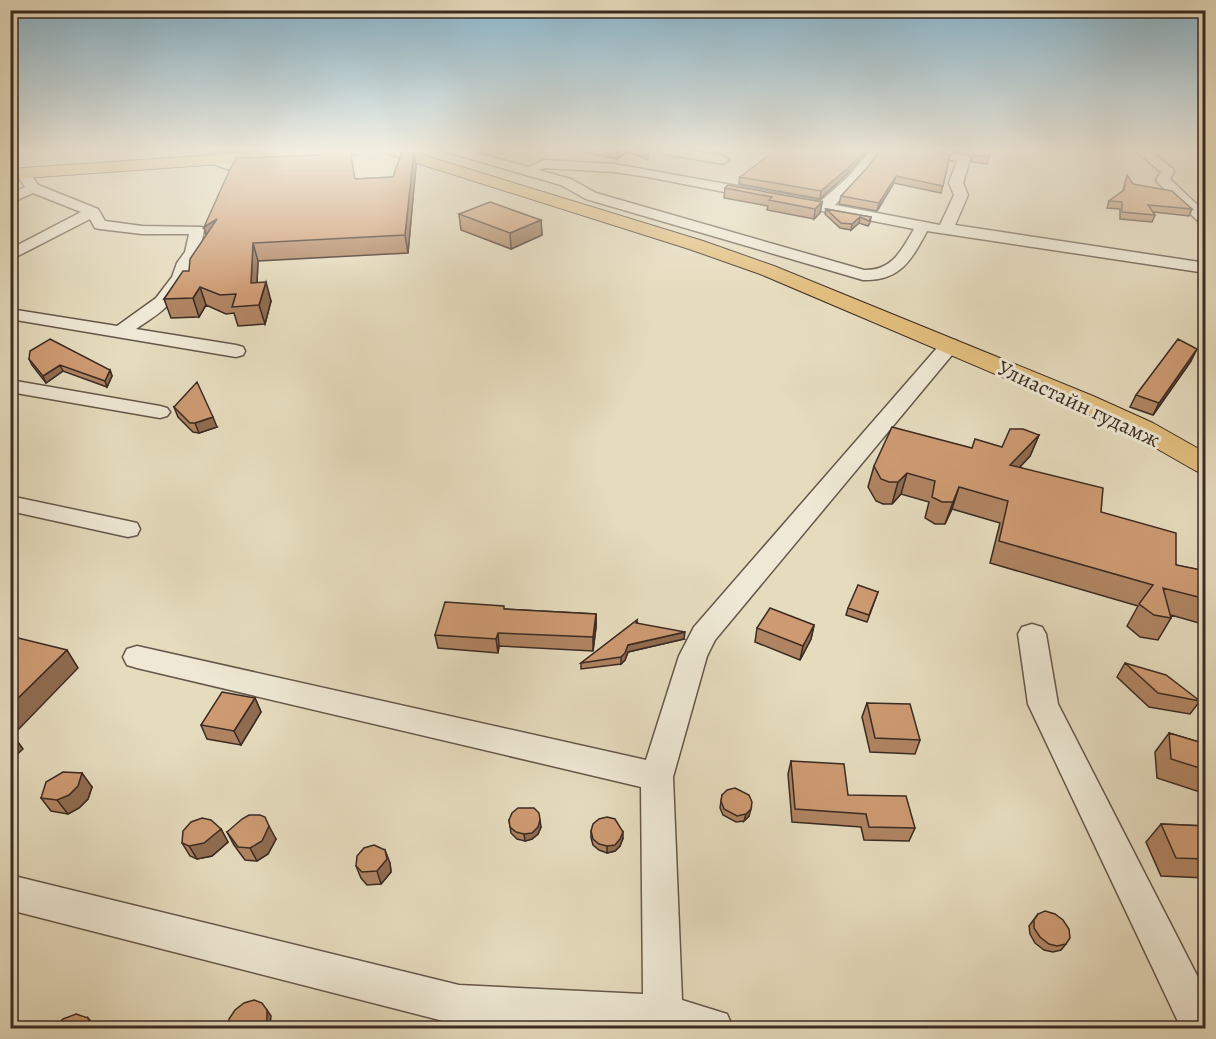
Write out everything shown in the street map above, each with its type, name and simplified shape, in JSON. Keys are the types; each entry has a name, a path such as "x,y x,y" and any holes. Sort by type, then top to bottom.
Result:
{"main road":[{"name":"Улиастайн гудамж","path":"543,197 696,245 766,270 950,345 1143,429 1206,465"}],"street":[{"path":"57,197 93,212 100,225 142,230 198,230 193,253 185,263 180,278 162,302 120,332"},
{"path":"596,197 863,275 883,274 892,268 913,243 923,226"},
{"path":"779,197 923,226 1206,268"},
{"path":"824,206 835,197"},
{"path":"946,228 960,197"},
{"path":"1181,197 1206,221"},
{"path":"10,255 93,212"},
{"path":"10,314 236,351"},
{"path":"663,1015 657,777 693,656 704,634 950,345"},
{"path":"10,386 160,412"},
{"path":"10,503 128,529"},
{"path":"1032,634 1043,704 1202,1029"},
{"path":"137,657 657,777"},
{"path":"10,892 459,1005 663,1015 713,1029"}],"building":[{"path":"217,197 409,197 405,235 253,243 251,283 266,282 259,305 232,307 236,294 220,295 200,287 193,298 164,299 183,271 189,271 190,259 217,219 204,227"},
{"path":"772,197 797,197 822,202 815,209 769,200"},
{"path":"849,197 882,197 879,203"},
{"path":"1114,197 1179,197 1192,209 1148,205 1155,215 1122,212 1122,202 1109,201"},
{"path":"490,202 541,220 510,233 459,214"},
{"path":"826,209 871,217 869,221 860,217 852,224 841,223"},
{"path":"50,339 110,370 105,381 60,365 43,376 29,359 30,351"},
{"path":"1178,339 1197,349 1159,403 1136,395"},
{"path":"197,382 213,417 190,423 174,407"},
{"path":"892,427 972,448 975,439 1002,447 1010,429 1023,429 1039,435 1010,465 1103,488 1101,512 1176,533 1176,565 1206,571 1206,599 1163,588 1171,618 1154,615 1139,604 1153,585 999,541 1008,501 959,487 953,502 942,502 932,497 935,481 907,473 898,482 881,479 874,466"},
{"path":"858,585 878,592 869,615 848,608"},
{"path":"445,602 504,606 504,609 596,614 593,637 498,633 496,639 435,635"},
{"path":"770,608 814,625 803,646 757,628"},
{"path":"637,620 636,623 685,632 628,645 621,657 581,663"},
{"path":"10,636 67,650 10,706"},
{"path":"1125,663 1166,675 1200,701 1158,693"},
{"path":"222,692 255,698 234,731 201,725"},
{"path":"867,703 910,704 920,740 875,738"},
{"path":"1169,733 1206,744 1206,770 1171,759"},
{"path":"791,761 844,764 848,795 906,796 915,828 869,827 866,814 795,809"},
{"path":"63,772 82,773 78,786 69,795 57,800 41,798 46,782"},
{"path":"735,788 749,795 752,802 751,809 746,814 737,816 724,809 721,801 722,795 727,790"},
{"path":"518,808 534,808 539,813 538,827 532,833 516,832 510,827 509,820"},
{"path":"249,815 265,817 269,826 262,841 250,848 238,847 227,832"},
{"path":"607,817 615,819 623,832 615,845 599,844 593,839 591,831 593,824"},
{"path":"202,818 211,820 221,829 204,843 189,846 182,843 183,831 191,822"},
{"path":"1161,824 1206,826 1206,859 1176,858"},
{"path":"374,845 385,850 387,859 377,871 362,872 356,866 357,856 364,848"},
{"path":"1045,911 1063,920 1069,929 1070,938 1066,944 1057,946 1049,944 1034,928 1034,920 1038,914"},
{"path":"254,1000 262,1003 267,1010 267,1020 262,1029 229,1029 229,1019 235,1010 244,1003"},
{"path":"76,1014 88,1018 89,1029 53,1029 63,1019"}]}
